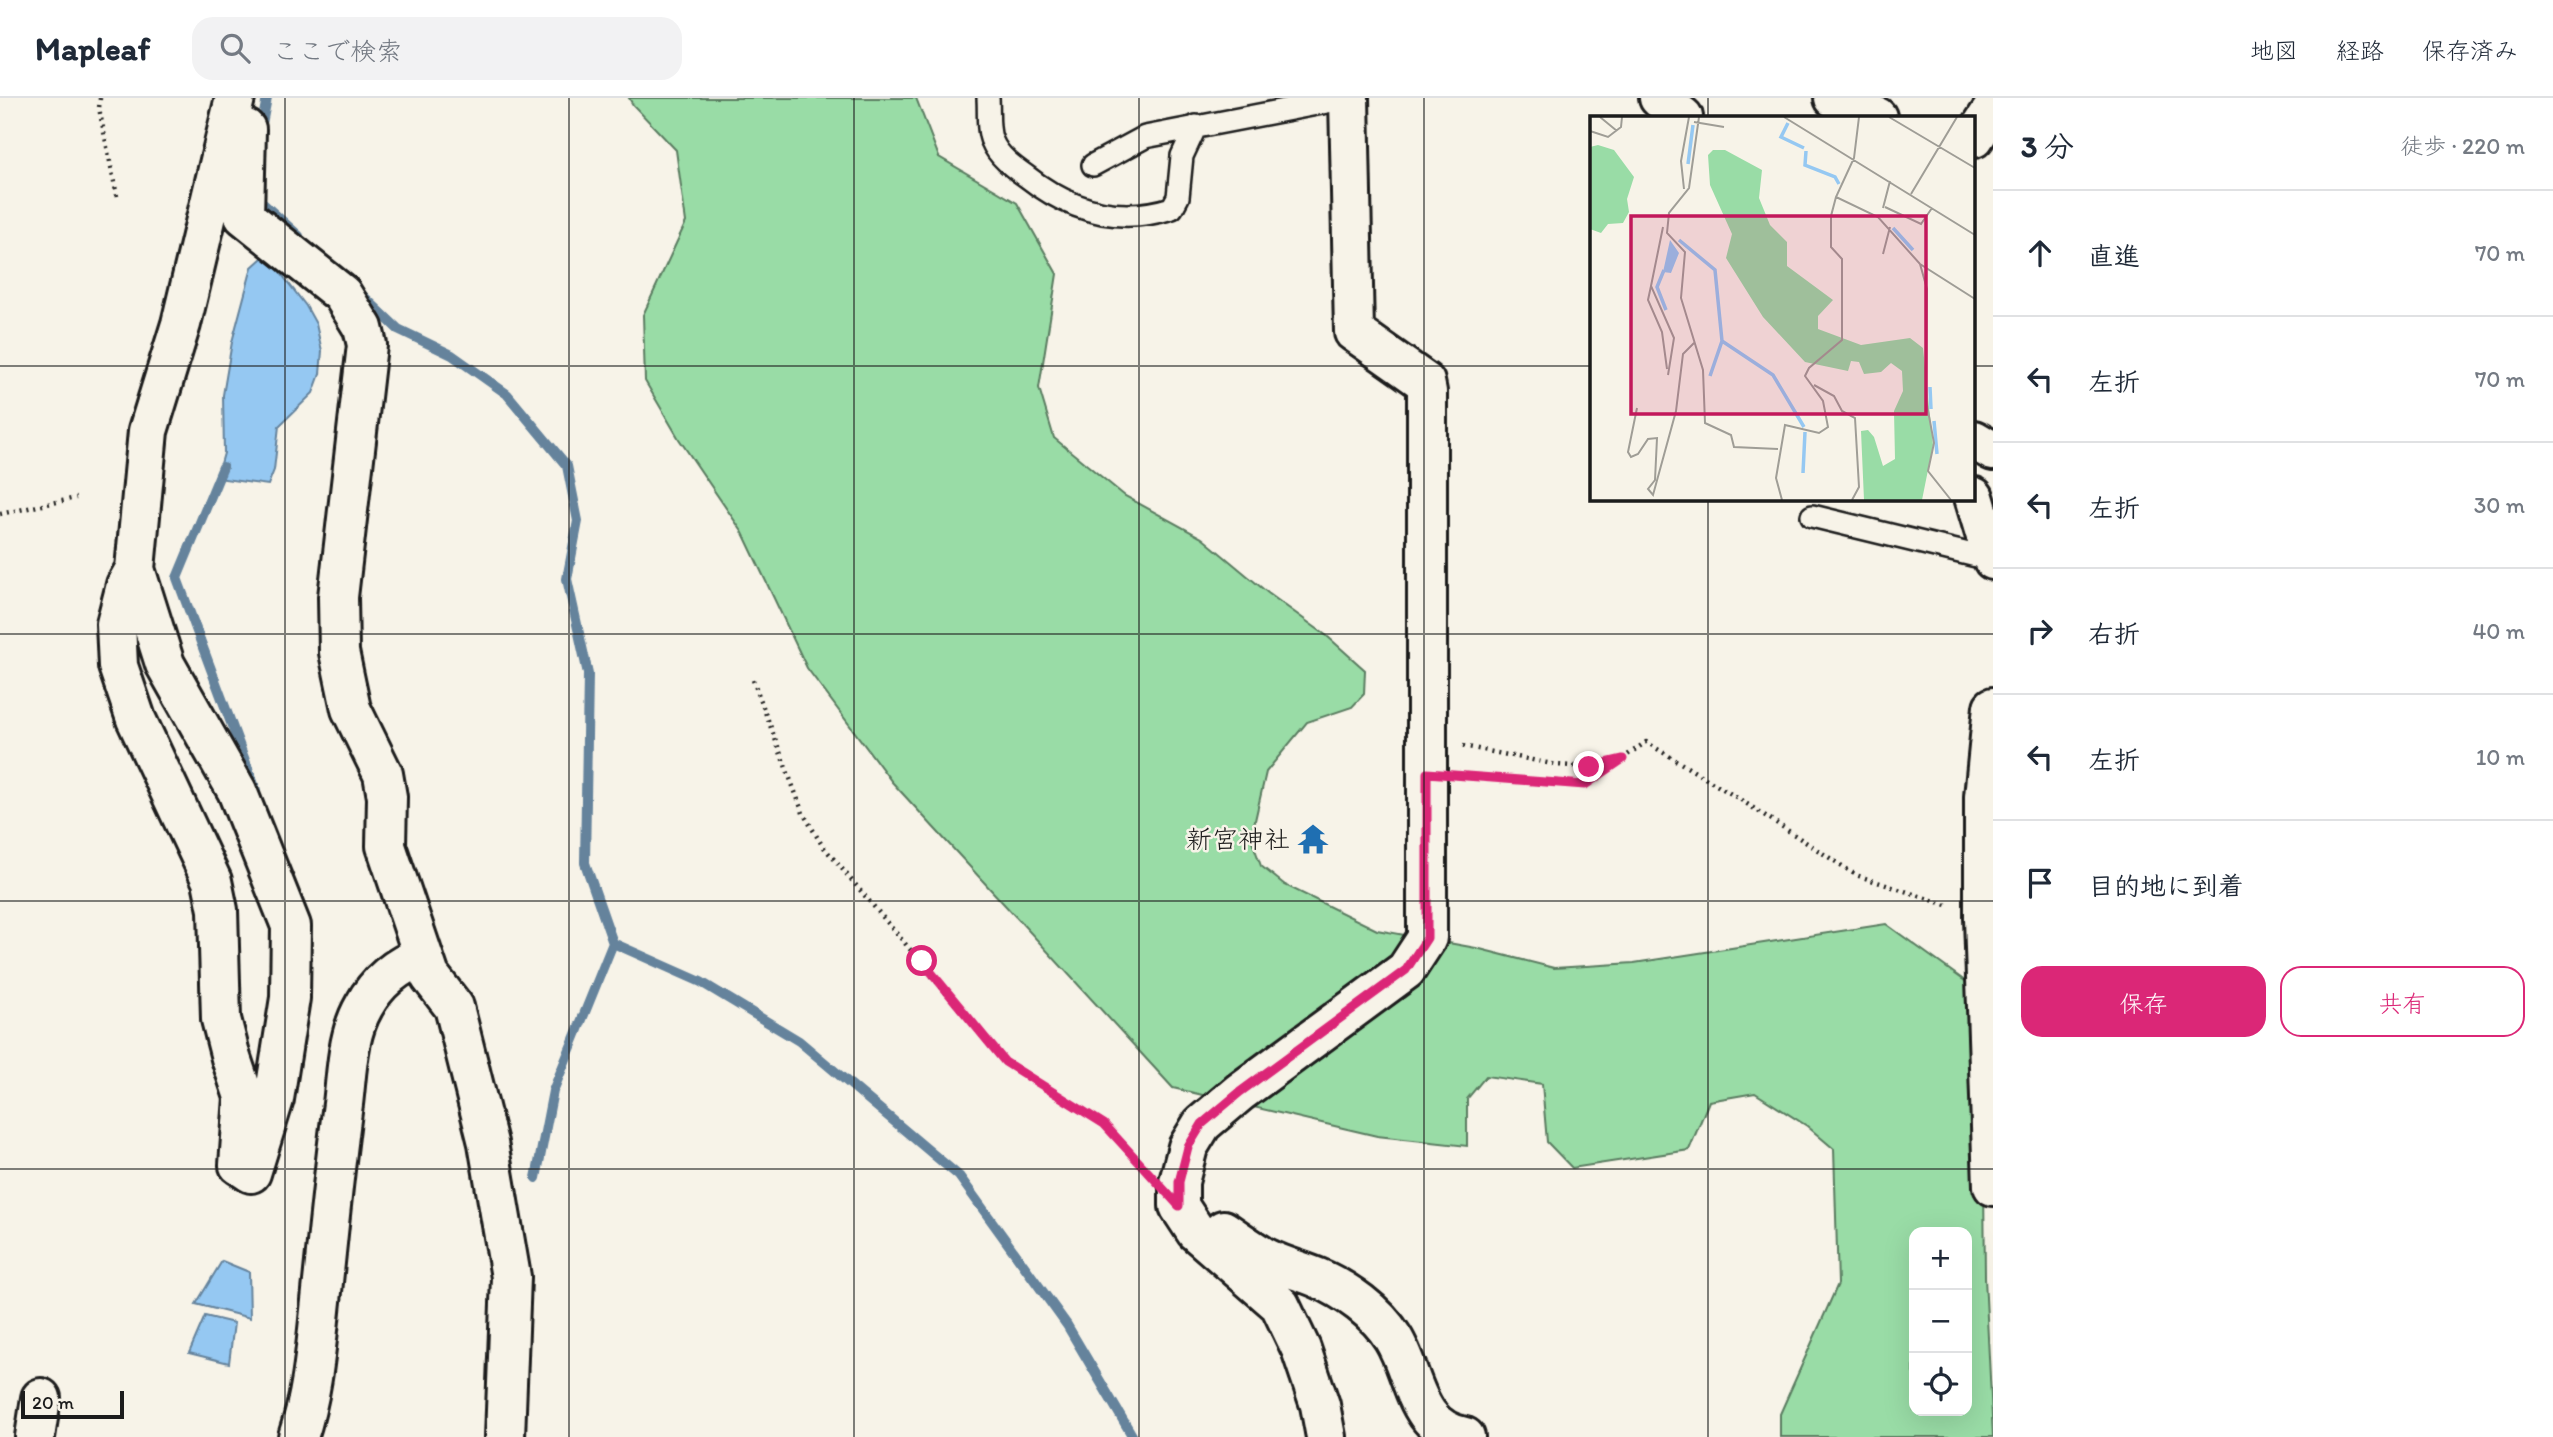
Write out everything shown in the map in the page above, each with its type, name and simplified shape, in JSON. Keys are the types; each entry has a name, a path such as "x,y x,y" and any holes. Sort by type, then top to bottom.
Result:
{"street":[{"path":"135,569 126,585 116,624 118,666 136,719 212,881 218,910 221,1019 230,1058 244,1097 239,1165 251,1173 274,1099 290,998 290,926 237,790 165,664 135,569 148,432 181,324 235,98"},
{"path":"251,98 244,149 244,216 342,294 363,328 367,345 338,597 339,652 351,709 383,774 387,797 386,846 430,976 454,1007 488,1143 511,1277 505,1437"},
{"path":"1326,1437 1320,1405 1301,1349 1280,1306 1196,1232 1179,1206 1179,1182 1188,1147 1202,1124 1240,1092 1406,970 1427,938 1427,392 1425,382 1354,332 1348,98"},
{"path":"1835,98 1875,116"},
{"path":"1976,135 1993,109"},
{"path":"1976,441 1993,452"},
{"path":"1975,500 1993,560"},
{"path":"1993,707 1983,797 1983,918 1993,1186"},
{"path":"298,1437 306,1415 313,1375 352,1031 364,1005 383,981 402,964 423,956"},
{"path":"1179,1206 1198,1211 1268,1259 1321,1279 1345,1292 1393,1338 1427,1416 1454,1435 1465,1437"},
{"path":"34,1437 41,1398"}],"lane":[{"path":"988,98 992,141 1008,162 1040,187 1068,204 1125,217 1150,215 1172,208 1178,197 1182,156 1196,125"},
{"path":"1093,165 1145,137 1196,125 1348,98"},
{"path":"1812,516 1993,560"}],"path":[{"path":"100,98 99,108 118,201"},
{"path":"0,514 76,498"},
{"path":"753,680 803,813 822,845 1005,1062 1104,1124 1179,1206"},
{"path":"1427,773 1585,785 1646,742 1856,875 1983,918"},
{"path":"1454,744 1557,765 1589,767 1623,759"}],"green space":[{"path":"629,98 916,98 939,157 1017,203 1057,274 1039,388 1054,438 1125,496 1202,538 1268,593 1327,636 1365,670 1364,694 1352,707 1307,722 1266,772 1251,838 1261,866 1285,885 1377,930 1476,948 1554,968 1634,963 1886,924 1976,989 1993,1437 1780,1437 1780,1414 1838,1284 1834,1149 1807,1126 1755,1093 1709,1101 1689,1150 1572,1168 1547,1142 1542,1084 1486,1076 1467,1099 1467,1146 1377,1136 1173,1088 892,782 807,668 743,533 679,439 645,381 643,315 686,222 676,150"}],"water":[{"path":"262,258 270,259 306,306 316,324 322,351 320,374 313,393 279,426 274,470 268,485 217,478 224,453 223,395 232,342 252,267"},
{"path":"222,1261 249,1272 250,1318 196,1304"},
{"path":"205,1316 234,1323 229,1363 189,1353"}],"waterway":[{"path":"260,134 267,98"},
{"path":"260,192 260,201 299,236"},
{"path":"359,292 398,329 452,355 507,394 567,466 578,521 567,579 588,674 585,863 613,943 553,1091 536,1178"},
{"path":"223,467 177,578 256,790"},
{"path":"613,943 701,982 799,1041 959,1176 1067,1325 1133,1437"}],"place":[{"name":"新宮神社","path":"1313,839"}],"route":[{"path":"922,961 1005,1062 1104,1124 1179,1206 1179,1182 1188,1147 1202,1124 1306,1042 1406,970 1427,938 1427,773 1585,785 1623,759 1589,767"}]}
